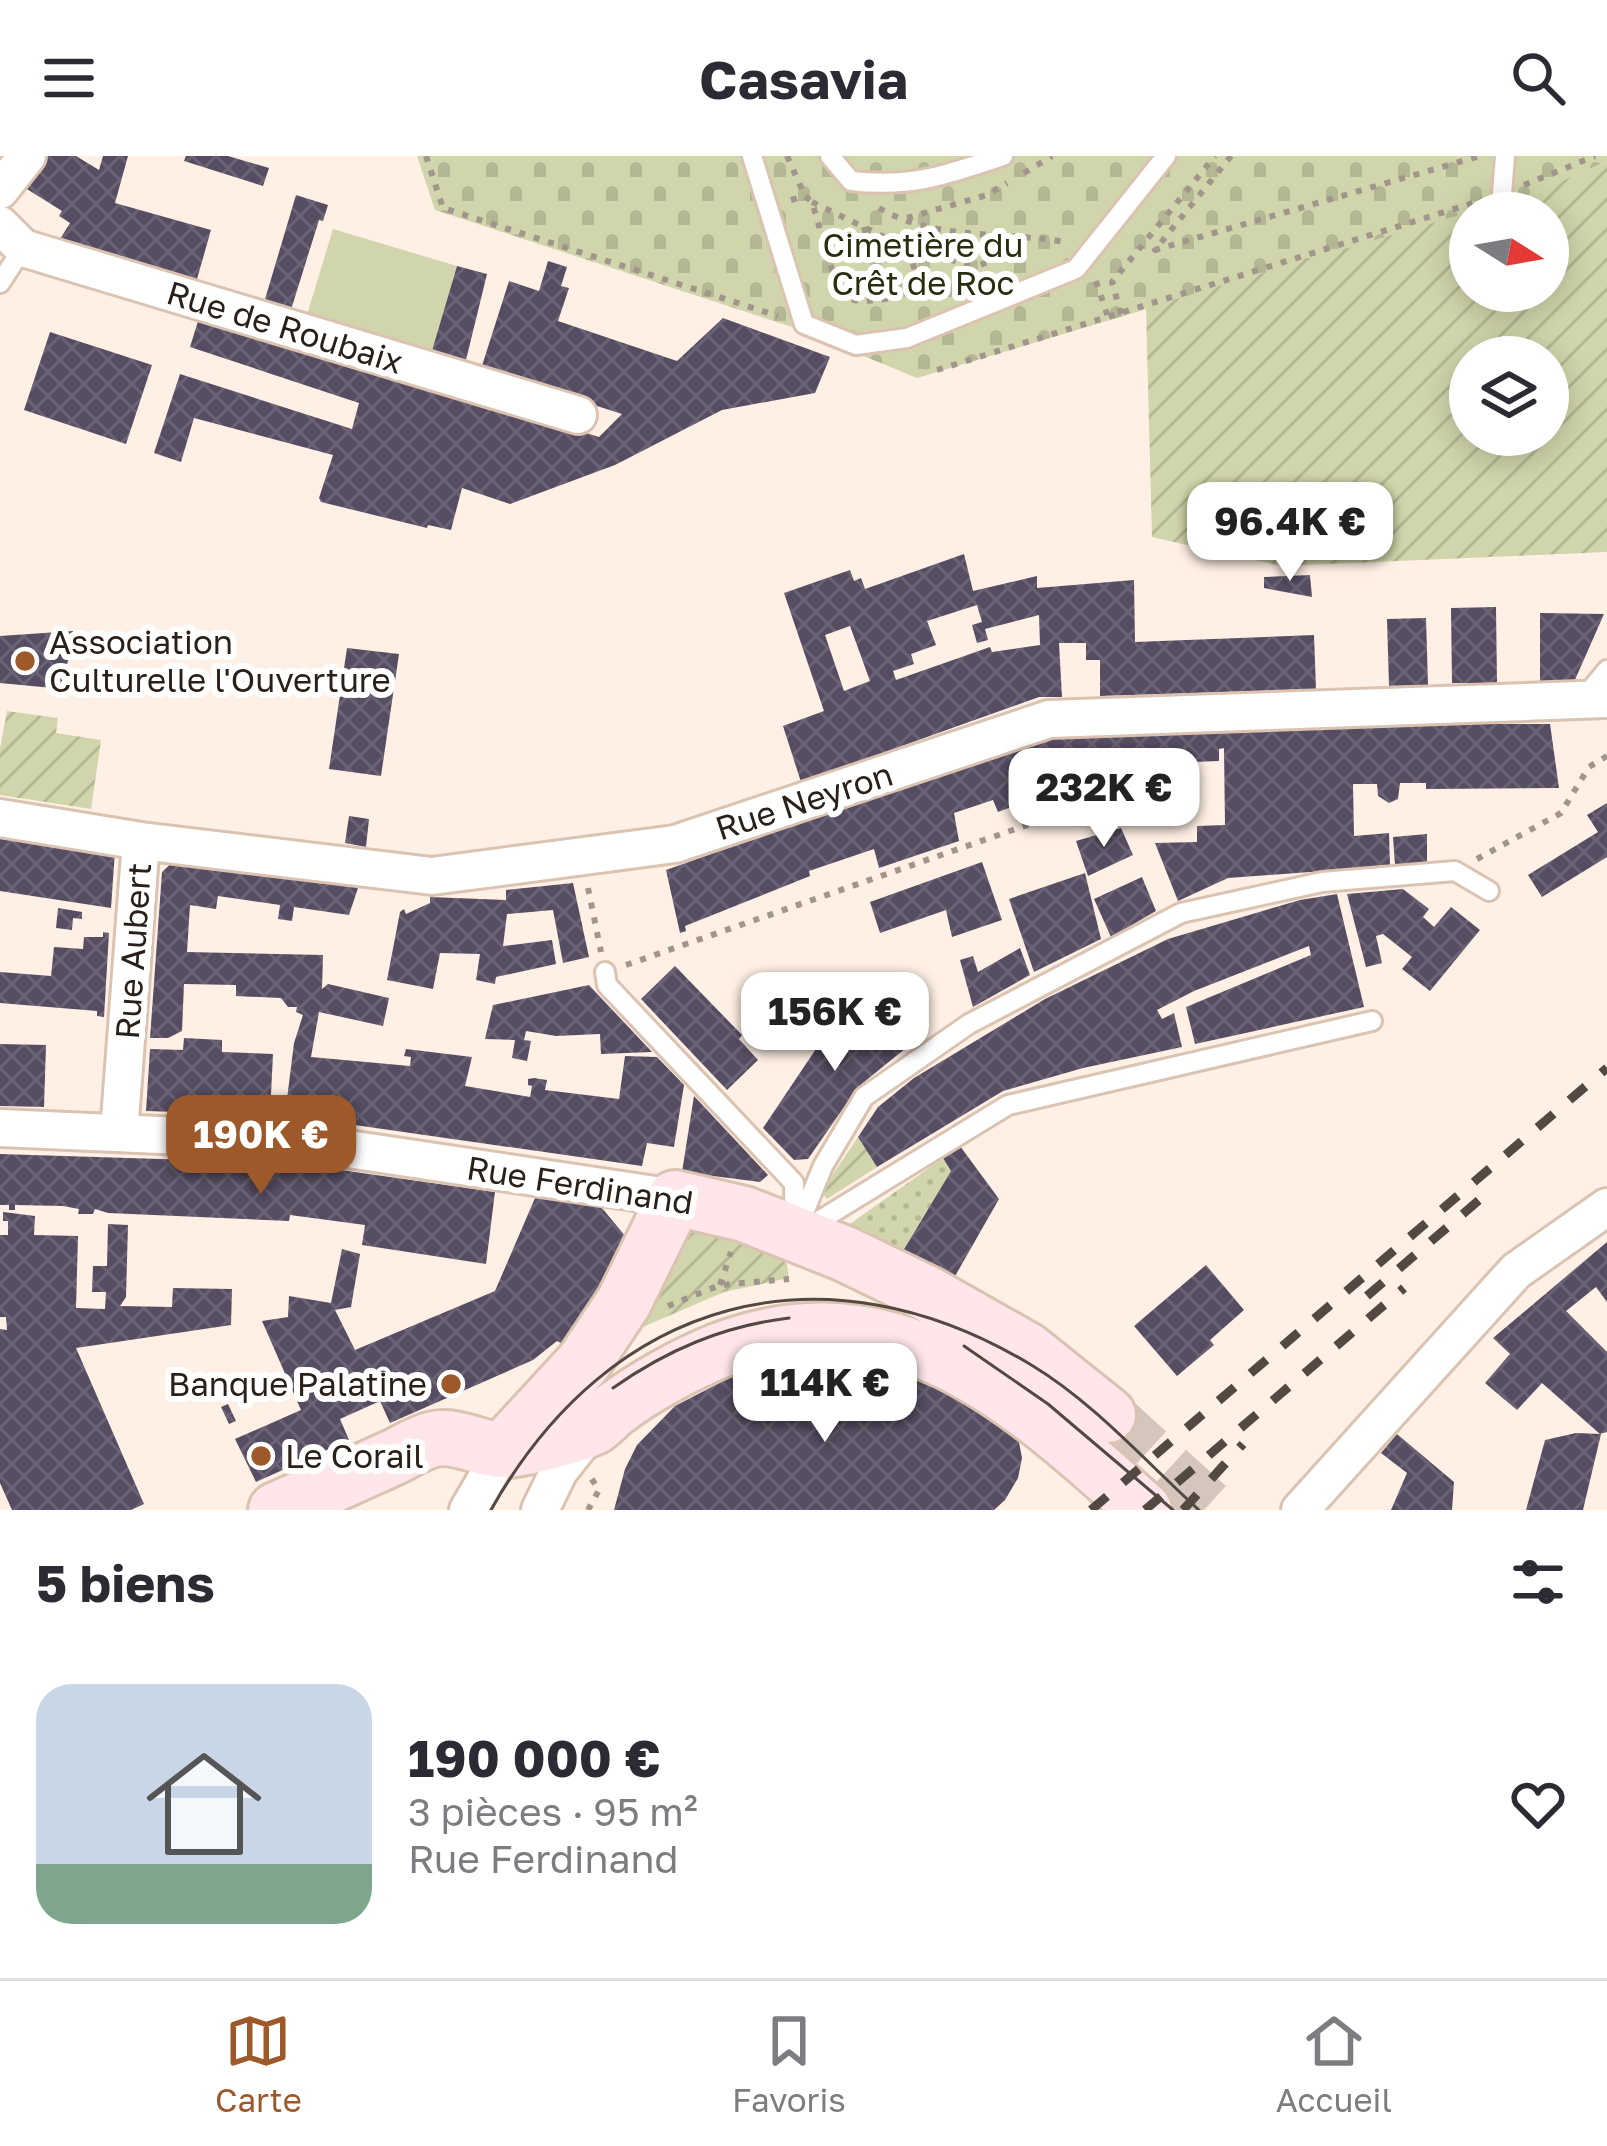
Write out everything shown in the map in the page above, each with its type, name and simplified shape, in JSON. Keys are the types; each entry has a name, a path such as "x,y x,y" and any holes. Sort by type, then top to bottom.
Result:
{"main road":[{"name":"Rue Ferdinand","path":"675,1198 744,1214 793,1258 843,1253 980,1322 1027,1350 1095,1434"},
{"path":"503,1450 584,1362 624,1302 675,1198"},
{"path":"276,1510 435,1438 503,1450 593,1427 617,1407 716,1352 758,1339 808,1332 857,1334 949,1359 1095,1434 1144,1510"}],"street":[{"path":"0,190 26,156"},
{"name":"Rue de Roubaix","path":"12,237 578,415"},
{"name":"Rue Neyron","path":"0,818 141,841 432,876 675,844 1049,719 1594,700"},
{"name":"Rue Aubert","path":"119,1133 141,841"},
{"name":"Rue Ferdinand","path":"0,1129 295,1141 675,1198"},
{"path":"1300,1510 1516,1271 1607,1207"},
{"path":"540,1510 559,1471 593,1427"},
{"path":"468,1510 503,1450"}],"lane":[{"path":"752,156 804,324 856,345 907,338 1076,269 1166,156"},
{"path":"830,156 851,181 903,185 928,182 1003,156"},
{"path":"1502,192 1505,156"},
{"path":"0,283 12,237"},
{"path":"1594,700 1607,670"},
{"path":"793,1258 823,1166 864,1097 969,1024 1181,914 1322,882 1455,872 1489,891"},
{"path":"604,972 607,985 794,1184 793,1258"},
{"path":"793,1258 1008,1105 1372,1021"}],"path":[{"path":"426,156 443,208 804,324"},
{"path":"787,156 809,199 840,297 862,302 882,298 988,262"},
{"path":"1121,314 1112,282 1215,156"},
{"path":"1231,156 1155,250 1481,156"},
{"path":"1507,192 1594,156"},
{"path":"851,181 884,212 904,219 974,236 1080,245 1087,253"},
{"path":"769,207 809,199 909,249 976,266"},
{"path":"937,370 1449,211"},
{"path":"864,227 882,298"},
{"path":"909,249 920,287"},
{"path":"1455,872 1561,813 1588,767 1607,756"},
{"path":"604,972 1070,810"},
{"path":"624,1302 654,1312 793,1258"}],"green space":[{"name":"Cimetière du Crêt de Roc","path":"417,156 1607,156 1607,161 1538,192 1449,192 1449,219 917,378 798,329 435,210"},
{"path":"1607,161 1607,552 1281,566 1152,537 1146,308 1449,218 1449,312 1569,312 1569,192 1537,192"},
{"path":"333,229 457,266 431,354 306,318"},
{"path":"7,711 58,718 56,733 101,740 91,809 0,795 0,749"},
{"path":"858,1137 877,1167 827,1199 821,1192"},
{"path":"943,1158 951,1171 900,1256 847,1226"},
{"path":"688,1228 755,1241 787,1264 789,1278 724,1292 636,1330"}],"building":[{"path":"36,156 76,156 99,170 103,156 128,156 115,203 211,230 195,286 57,244 70,223 59,216 62,211 22,186"},
{"path":"186,156 228,156 269,168 263,186 184,161"},
{"path":"296,195 328,205 290,313 263,306"},
{"path":"548,261 567,267 561,286 569,288 558,321 677,361 723,318 830,357 815,393 722,410 615,465 510,504 462,488 451,530 321,502 333,455 194,418 181,462 154,453 180,374 352,429 359,403 190,347 199,318 268,332 599,437 622,414 481,369 509,281 539,291"},
{"path":"457,266 487,274 465,364 431,354"},
{"path":"50,332 152,365 126,444 24,410"},
{"path":"964,554 973,591 1037,576 1037,588 1134,580 1135,642 1314,635 1316,689 1100,696 1100,660 1086,660 1086,643 1059,643 1062,697 1039,697 801,782 783,726 824,711 784,593 850,570 854,581 861,578 865,589","holes":["977,605 982,622 972,625 977,643 988,640 985,629 1039,615 1040,645 992,652 990,647 896,680 893,671 914,664 911,654 936,645 927,621","850,626 870,681 844,691 825,635"]},
{"path":"1310,575 1312,597 1264,588 1264,577"},
{"path":"1496,607 1497,683 1452,683 1451,608"},
{"path":"1540,613 1604,614 1574,682 1540,682"},
{"path":"1426,618 1428,685 1389,686 1387,619"},
{"path":"73,631 63,689 0,683 0,636"},
{"path":"347,648 399,654 381,776 329,769"},
{"path":"1550,724 1559,788 1426,789 1426,783 1400,783 1398,799 1389,803 1378,796 1377,784 1353,784 1354,836 1389,833 1390,866 1228,878 1178,901 1155,843 1197,842 1197,826 1225,825 1224,748 1219,749 1219,761 1167,763 1169,780 1103,782 1102,763 1057,765 1068,803 1053,809 1051,792 998,812 993,800 954,813 959,841 879,868 874,849 809,871 810,876 685,926 686,931 680,933 666,870 1050,734"},
{"path":"1607,803 1607,857 1542,897 1528,875 1598,832 1587,815"},
{"path":"349,816 369,819 366,847 345,843"},
{"path":"1121,828 1133,855 1088,876 1076,841"},
{"path":"0,834 115,851 111,908 0,891"},
{"path":"1427,834 1427,863 1395,865 1393,837"},
{"path":"176,859 359,885 349,915 294,907 292,921 278,919 280,905 218,896 216,909 190,905 187,952 323,955 322,989 328,984 389,998 383,1026 319,1012 311,1057 410,1066 406,1049 472,1057 465,1086 530,1097 528,1079 534,1078 547,1080 545,1090 619,1099 625,1056 657,1057 684,1085 674,1147 647,1143 642,1166 285,1115 294,1043 303,1015 281,998 236,996 236,985 184,984 182,1031 168,1038 150,1038 162,872"},
{"path":"982,862 1002,920 952,937 946,910 880,933 870,902"},
{"path":"1085,873 1101,939 1034,972 1009,899"},
{"path":"1142,877 1156,911 1111,937 1094,899"},
{"path":"573,883 589,957 563,963 553,910 507,914 503,946 552,940 556,964 496,977 495,984 476,980 480,954 440,953 433,989 387,980 404,909 406,914 430,903 430,897 506,900 506,890"},
{"path":"1403,889 1429,909 1423,917 1434,927 1451,907 1480,930 1430,991 1402,969 1412,957 1383,934 1376,936 1382,963 1366,967 1347,894"},
{"path":"1337,894 1364,1007 1195,1044 1186,1007 1311,955 1309,946 1157,1010 1162,1019 1174,1013 1182,1047 1003,1091 877,1167 858,1137 878,1107 914,1078 1045,999 1168,939 1300,900"},
{"path":"58,908 82,912 82,919 73,918 72,930 56,928"},
{"path":"103,932 109,933 104,1017 97,1016 97,1011 0,1003 0,972 51,976 54,947 83,949 84,937 103,937"},
{"path":"1020,948 1030,975 973,1007 960,960 973,956 978,972"},
{"path":"675,966 742,1035 739,1039 758,1060 727,1090 641,999"},
{"path":"589,985 652,1052 601,1054 600,1034 556,1036 526,1031 524,1040 531,1041 527,1061 512,1058 515,1040 485,1039 493,1005"},
{"path":"895,986 912,1043 858,1087 808,1159 794,1160 763,1128 824,1037 810,1015 843,992 857,1016 838,1029 851,1047 896,1012 894,1008 885,1011 880,993"},
{"path":"184,1038 222,1040 222,1052 273,1054 270,1115 146,1111 150,1049 183,1050"},
{"path":"0,1044 46,1045 44,1107 0,1106"},
{"path":"694,1096 768,1175 760,1182 682,1172"},
{"path":"960,1146 999,1199 950,1285 900,1256 951,1171 943,1158"},
{"path":"0,1154 292,1163 495,1192 486,1264 362,1245 365,1225 290,1215 289,1221 95,1209 93,1214 78,1214 79,1209 63,1206 15,1205 15,1210 9,1210 9,1205 0,1205"},
{"path":"535,1198 597,1202 626,1237 572,1349 557,1341 533,1360 390,1423 380,1401 340,1419 349,1440 256,1482 235,1439 301,1410 262,1321 288,1317 289,1296 331,1303 342,1249 360,1254 351,1307 335,1310 355,1350 495,1291"},
{"path":"3,1212 35,1216 34,1235 78,1236 76,1308 105,1309 106,1292 92,1292 93,1266 107,1266 108,1224 128,1225 126,1297 120,1306 172,1307 173,1288 232,1289 231,1325 76,1348 144,1504 131,1510 12,1510 0,1483 0,1329 7,1330 6,1317 0,1317 0,1235 8,1235"},
{"path":"1607,1242 1607,1302 1596,1287 1566,1311 1607,1352 1607,1432 1600,1434 1542,1383 1517,1410 1485,1383 1510,1354 1493,1338"},
{"path":"1206,1265 1244,1310 1210,1340 1214,1345 1177,1376 1134,1326"},
{"path":"862,1357 996,1407 1018,1437 1022,1458 1018,1478 1005,1500 994,1510 614,1510 637,1445 675,1406 735,1375"},
{"path":"228,1404 236,1421 229,1424 221,1407"},
{"path":"1576,1433 1601,1434 1583,1510 1526,1510 1545,1440"},
{"path":"1397,1434 1454,1482 1452,1510 1391,1510 1407,1473 1381,1453"}],"tunnel":[{"path":"1108,1415 1212,1510"}],"tram line":[{"path":"491,1510 540,1437 596,1380 660,1337 728,1310 801,1300 877,1305 955,1327 1033,1366 1098,1415 1199,1510"},
{"path":"613,1388 696,1342 789,1318"},
{"path":"964,1346 1048,1404 1173,1510"}],"railway":[{"path":"1091,1510 1607,1068"},
{"path":"1367,1296 1485,1195"},
{"path":"1145,1510 1404,1288"},
{"path":"1183,1510 1243,1444"}],"place":[{"name":"Association Culturelle l'Ouverture","path":"25,661"},
{"name":"Banque Palatine","path":"451,1384"},
{"name":"Le Corail","path":"261,1456"}]}
